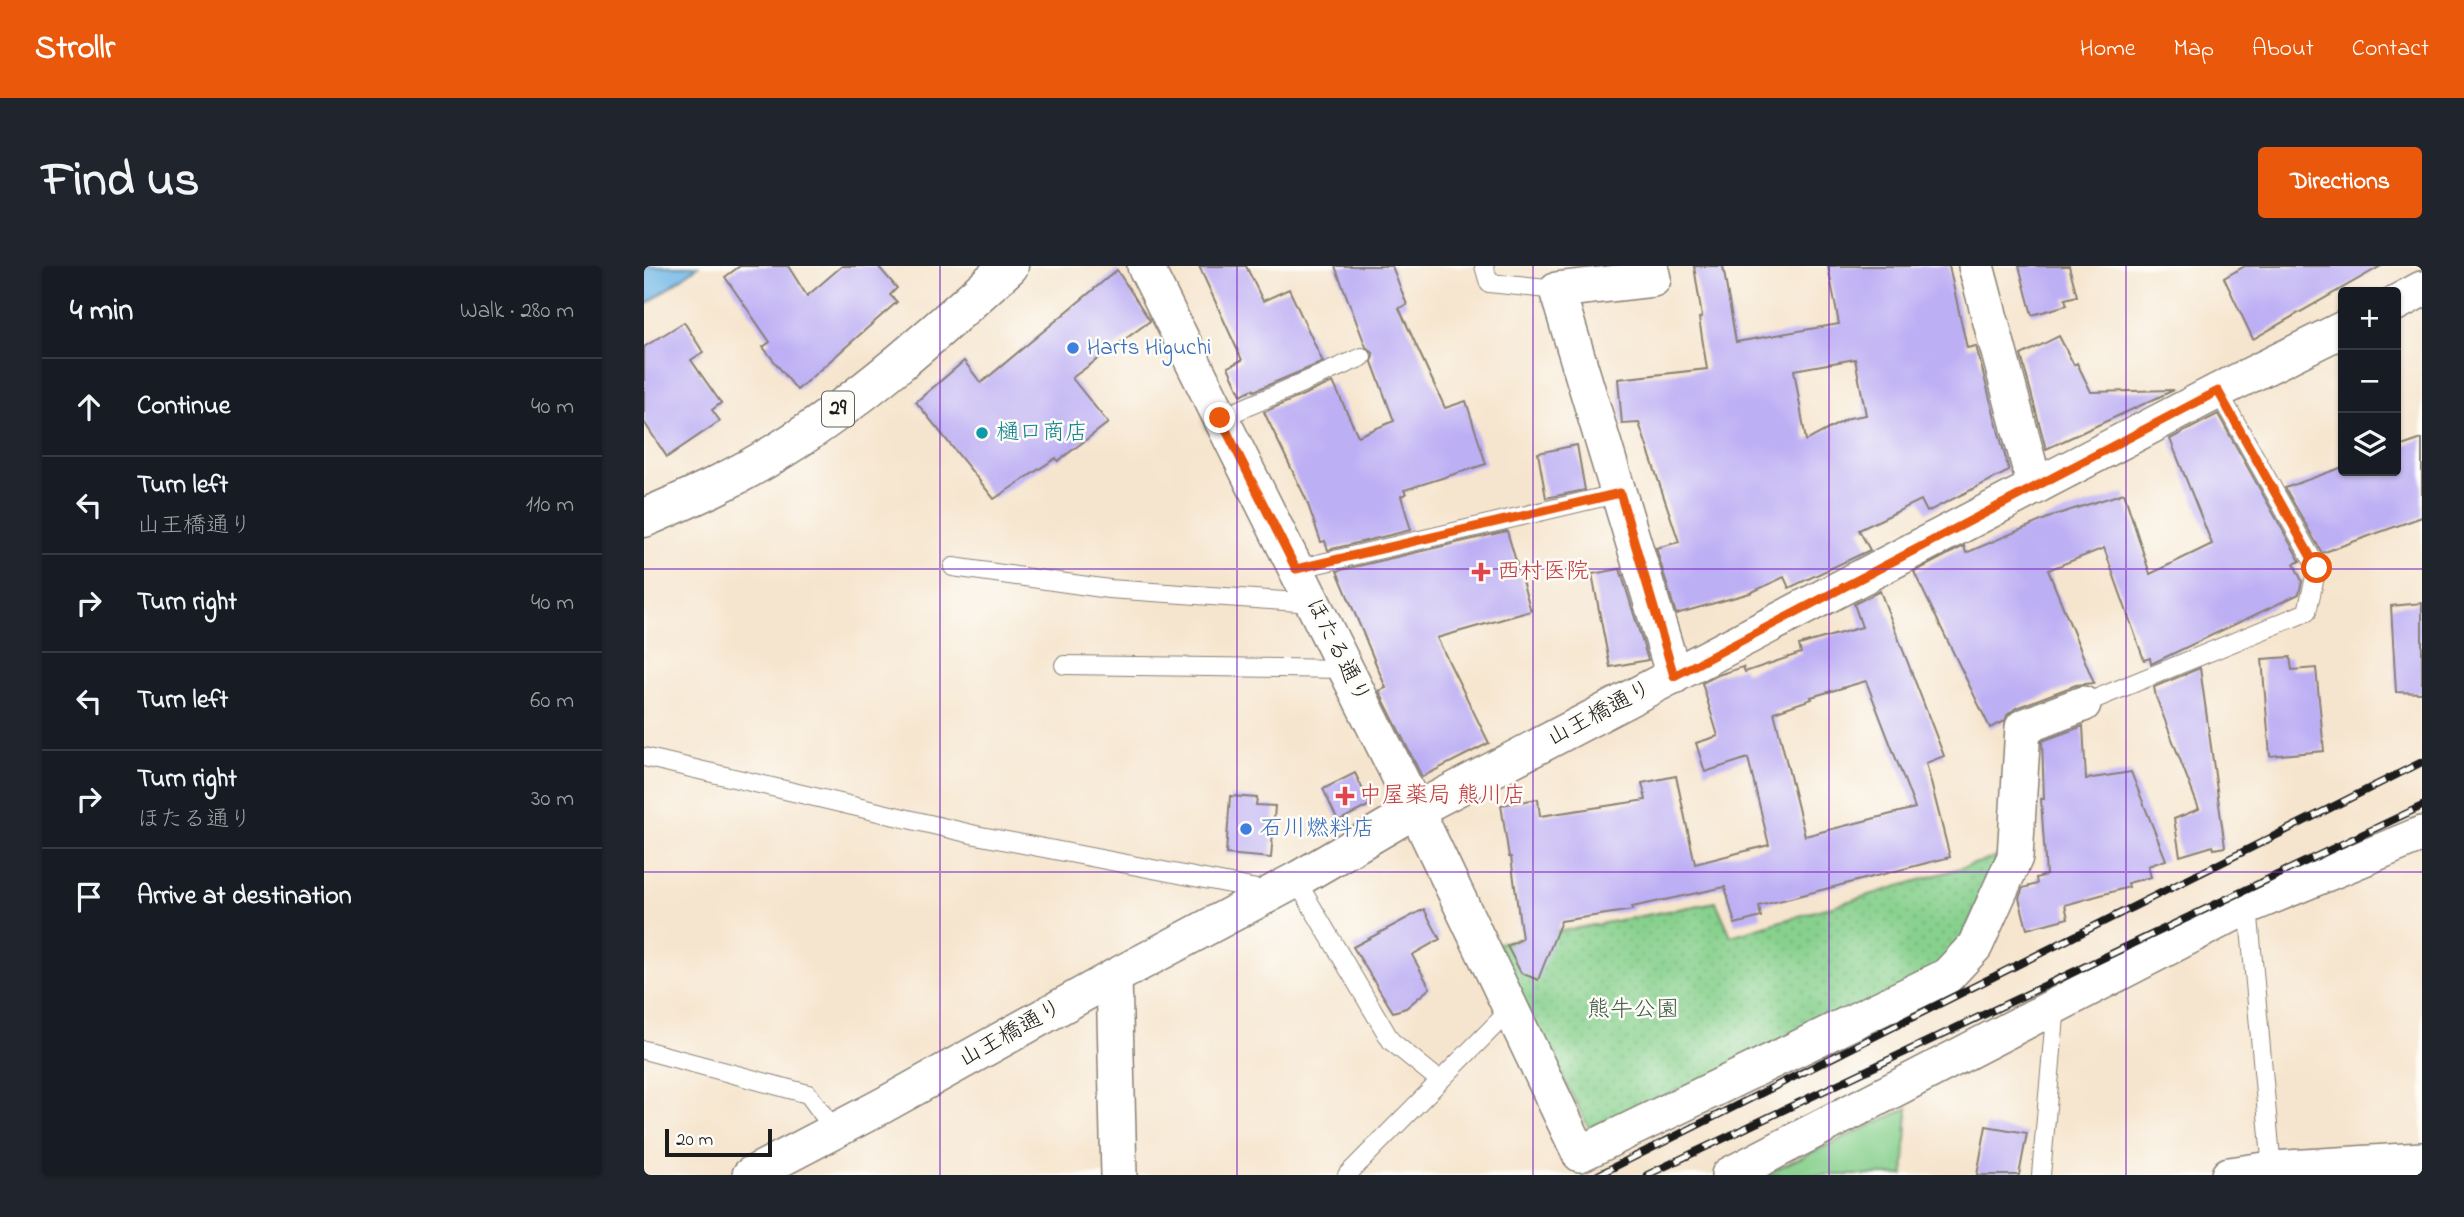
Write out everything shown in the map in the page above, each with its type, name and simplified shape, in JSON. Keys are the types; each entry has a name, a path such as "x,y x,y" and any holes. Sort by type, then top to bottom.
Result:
{"main road":[{"name":"29","path":"644,518 692,498 782,449 856,396 931,336 1009,266"}],"street":[{"name":"ほたる通り","path":"1145,266 1416,810 1580,1154 1947,976 1975,946 2015,857 2024,727 2083,704"},
{"path":"1650,266 1653,279 1557,290 1674,676"},
{"path":"1976,266 2035,487"},
{"path":"2401,300 2422,289"},
{"name":"山王橋通り","path":"750,1175 1284,886 1416,810 2218,391 2338,331"},
{"path":"1729,1175 2248,906 2422,834"},
{"path":"1114,977 1119,1175"},
{"path":"2230,1175 2272,1169 2422,1160"}],"lane":[{"path":"1484,266 1489,283 1557,290"},
{"path":"1220,418 1362,357"},
{"path":"2083,704 2307,612 2317,568 2218,391"},
{"path":"1296,569 1620,493"},
{"path":"953,567 1109,589 1313,603"},
{"path":"1064,665 1346,669"},
{"path":"644,757 976,835 1284,886 1391,1041 1439,1080"},
{"path":"2248,906 2272,1169"},
{"path":"2041,1175 2056,1005"},
{"path":"1347,1175 1511,1009"},
{"path":"644,1050 808,1094 835,1131"}],"green space":[{"name":"熊牛公園","path":"1997,857 1947,976 1589,1128 1493,944 1716,902 1731,936"},
{"path":"1908,1108 1904,1175 1763,1175"}],"water":[{"path":"644,266 698,266 644,306"}],"building":[{"path":"740,266 788,266 807,296 842,266 878,266 897,288 890,295 897,302 797,390 763,347 770,342 725,277"},
{"path":"1199,266 1246,266 1263,301 1289,289 1323,362 1241,395 1228,367 1242,360"},
{"path":"1335,266 1392,266 1407,305 1399,308 1445,408 1466,401 1486,464 1404,490 1406,494 1401,496 1411,530 1328,550 1325,541 1321,542 1306,499 1264,412 1333,382 1358,436 1394,421 1372,362 1373,353 1366,347"},
{"path":"1694,266 1723,266 1736,342 1839,324 1828,266 1949,266 1967,348 1976,346 2009,471 1927,512 1921,500 1859,530 1870,550 1789,588 1784,577 1750,593 1676,614 1656,548 1679,542 1639,423 1622,424 1618,379 1707,369 1699,318 1702,317","holes":["1855,359 1866,415 1849,418 1806,441 1794,370"]},
{"path":"2019,266 2069,266 2077,296 2065,299 2067,305 2032,315"},
{"path":"2245,266 2381,266 2344,287 2338,287 2338,291 2253,339 2224,278"},
{"path":"1117,270 1150,321 1072,378 1108,423 1058,461 1056,458 994,499 916,402 964,361 981,383"},
{"path":"684,322 703,352 691,360 721,403 712,410 720,421 667,457 644,422 644,347"},
{"path":"2059,336 2074,365 2077,363 2091,392 2174,390 2046,449 2021,355"},
{"path":"2218,414 2300,561 2294,564 2302,581 2299,594 2151,664 2150,658 2144,660 2104,548 2048,570 2094,683 2076,685 2016,708 2007,715 2005,721 1990,728 1914,572 1964,546 1966,553 2055,515 2124,493 2150,574 2212,544 2170,439"},
{"path":"2422,439 2422,517 2322,553 2285,488 2338,469 2338,476 2401,476 2401,446"},
{"path":"1577,445 1585,490 1546,498 1538,453"},
{"path":"1507,531 1531,611 1437,638 1489,743 1422,777 1379,691 1386,688 1337,571"},
{"path":"1620,569 1648,660 1610,667 1592,574"},
{"path":"1880,591 1944,756 1926,763 1950,857 1759,906 1761,917 1735,924 1725,887 1632,907 1633,910 1561,921 1538,980 1521,973 1507,946 1522,939 1501,805 1538,799 1540,816 1646,800 1642,783 1676,776 1695,864 1769,845 1748,758 1705,772 1696,743 1718,736 1702,683 1743,667 1745,672 1801,653 1799,645 1862,627 1854,604","holes":["1866,681 1915,808 1805,836 1774,712 1812,699 1811,697"]},
{"path":"2422,603 2422,693 2396,692 2391,606"},
{"path":"2290,657 2292,670 2316,668 2324,751 2270,756 2262,659"},
{"path":"2200,668 2225,847 2214,849 2213,846 2180,856 2174,819 2199,809 2154,687"},
{"path":"2083,726 2086,779 2131,772 2166,860 2148,866 2151,877 2128,883 2129,887 2065,905 2068,918 2027,929 2019,898 2023,888 2037,884 2036,878 2046,875 2041,799 2044,799 2042,741"},
{"path":"1355,773 1370,805 1338,821 1323,789"},
{"path":"1230,796 1257,798 1256,805 1275,806 1271,858 1226,854"},
{"path":"1424,909 1440,939 1412,955 1430,988 1406,1008 1393,1012 1353,947"},
{"path":"1986,1126 2027,1133 2019,1175 1977,1175"}],"railway":[{"path":"1598,1175 2422,762"},
{"path":"1647,1175 2422,806"}],"place":[{"name":"Harts Higuchi","path":"1073,348"},
{"name":"樋口商店","path":"982,433"},
{"name":"西村医院","path":"1481,572"},
{"name":"中屋薬局 熊川店","path":"1345,796"},
{"name":"石川燃料店","path":"1246,829"}],"route":[{"path":"1220,418 1296,569 1620,493 1674,676 2218,391 2317,568"}]}
